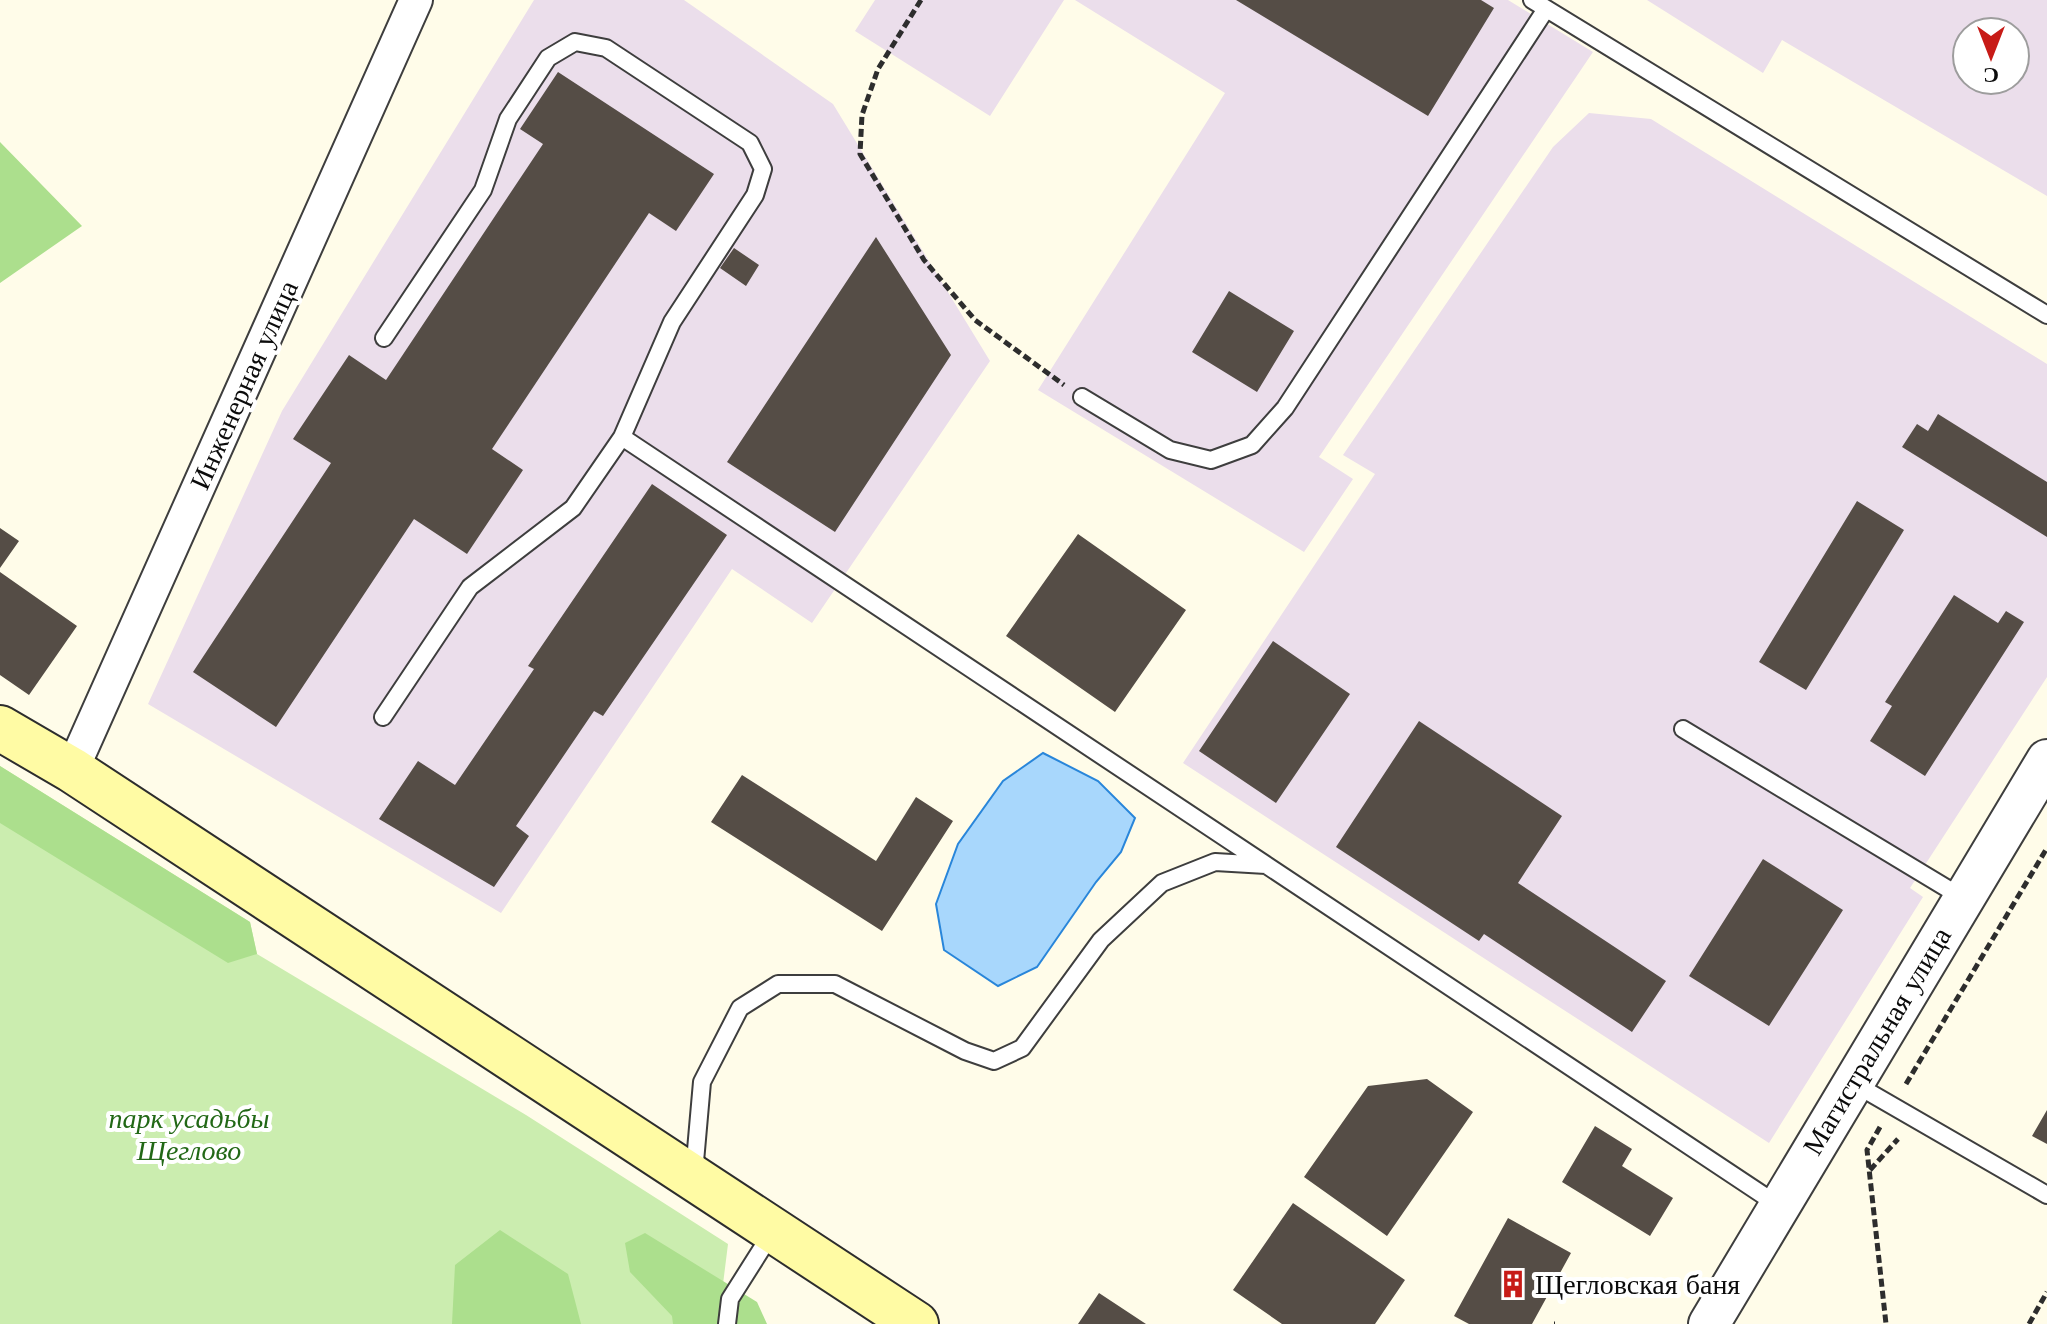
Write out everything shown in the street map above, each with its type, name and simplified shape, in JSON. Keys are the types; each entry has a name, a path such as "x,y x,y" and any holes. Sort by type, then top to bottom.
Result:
{"main road":[{"path":"0,728 72,770 916,1324"}],"street":[{"name":"Инженерная улица","path":"72,770 416,0"},
{"name":"Магистральная улица","path":"1709,1324 2047,760"}],"lane":[{"path":"1082,397 1170,450 1211,460 1252,445 1285,408 1539,4 2047,315"},
{"path":"383,717 470,587 573,508 622,437 672,322 755,195 763,169 750,143 606,48 575,42 548,58 508,119 483,190 384,338"},
{"path":"622,437 1778,1205"},
{"path":"1683,729 1963,898"},
{"path":"694,1179 702,1082 740,1008 778,984 835,984 965,1051 994,1061 1022,1048 1101,940 1162,883 1215,862 1267,865"},
{"path":"1852,1083 2047,1195"},
{"path":"727,1324 730,1299 773,1231"}],"path":[{"path":"921,0 878,69 862,115 860,154 924,260 975,320 1082,397"},
{"path":"1886,1324 1867,1150 2047,848"},
{"path":"1869,1170 1907,1130"},
{"path":"2029,1324 2047,1292"}],"shaded area":[{"path":"534,0 684,0 833,104 990,361 812,623 732,569 501,913 148,704 282,411"},
{"path":"875,0 1064,0 990,116 855,31"},
{"path":"1075,0 1508,0 1593,52 1319,457 1353,479 1304,552 1038,390 1225,93"},
{"path":"1647,0 2047,0 2047,196 1782,40 1763,73"},
{"path":"1589,113 1651,119 2047,364 2047,677 1910,888 1923,897 1769,1143 1183,763 1375,474 1343,455 1553,147"}],"green space":[{"path":"0,142 82,226 0,283"},
{"name":"парк усадьбы Щеглово","path":"0,766 250,922 257,954 526,1115 728,1244 718,1324 0,1324"},
{"path":"0,766 250,922 257,954 228,963 0,823"},
{"path":"500,1230 568,1274 581,1324 452,1324 455,1265"},
{"path":"645,1233 757,1302 767,1324 673,1324 672,1316 630,1272 625,1243"}],"water":[{"path":"1043,753 1098,781 1135,818 1121,852 1096,882 1037,967 998,986 944,950 936,904 958,844 1003,781"}],"building":[{"path":"1236,0 1481,0 1494,8 1428,116"},
{"path":"558,72 714,174 676,231 649,213 492,449 523,470 467,554 414,519 276,727 193,672 331,463 293,439 349,355 386,380 543,144 520,129"},
{"path":"876,237 951,355 835,532 727,462"},
{"path":"734,248 759,265 746,286 720,268"},
{"path":"1229,291 1294,331 1257,392 1192,352"},
{"path":"1938,414 2047,482 2047,537 1902,447 1917,424 1928,431"},
{"path":"652,484 727,535 603,716 594,711 516,826 529,836 494,887 379,819 418,761 455,785 534,669 528,666"},
{"path":"1857,501 1904,530 1806,690 1759,662"},
{"path":"0,528 19,541 0,568"},
{"path":"1078,534 1186,610 1115,712 1006,636"},
{"path":"0,572 77,626 29,695 0,675"},
{"path":"1954,595 1998,623 2006,611 2024,622 1925,776 1870,741 1892,706 1885,702"},
{"path":"1273,641 1350,694 1276,803 1199,751"},
{"path":"1419,721 1562,816 1518,883 1666,981 1632,1032 1484,934 1479,941 1336,847"},
{"path":"742,775 876,861 916,797 953,821 882,931 711,822"},
{"path":"1763,859 1843,910 1769,1026 1689,976"},
{"path":"1427,1079 1473,1112 1387,1236 1304,1177 1368,1086"},
{"path":"2047,1110 2047,1144 2032,1136"},
{"path":"1595,1126 1632,1149 1622,1166 1673,1198 1650,1236 1562,1182"},
{"path":"1293,1203 1405,1280 1375,1324 1282,1324 1233,1290"},
{"name":"Щегловская баня","path":"1508,1218 1571,1253 1532,1324 1469,1324 1454,1316"},
{"path":"1099,1293 1146,1324 1078,1324"}],"place":[{"name":"Щегловская баня","path":"1513,1284"}]}
